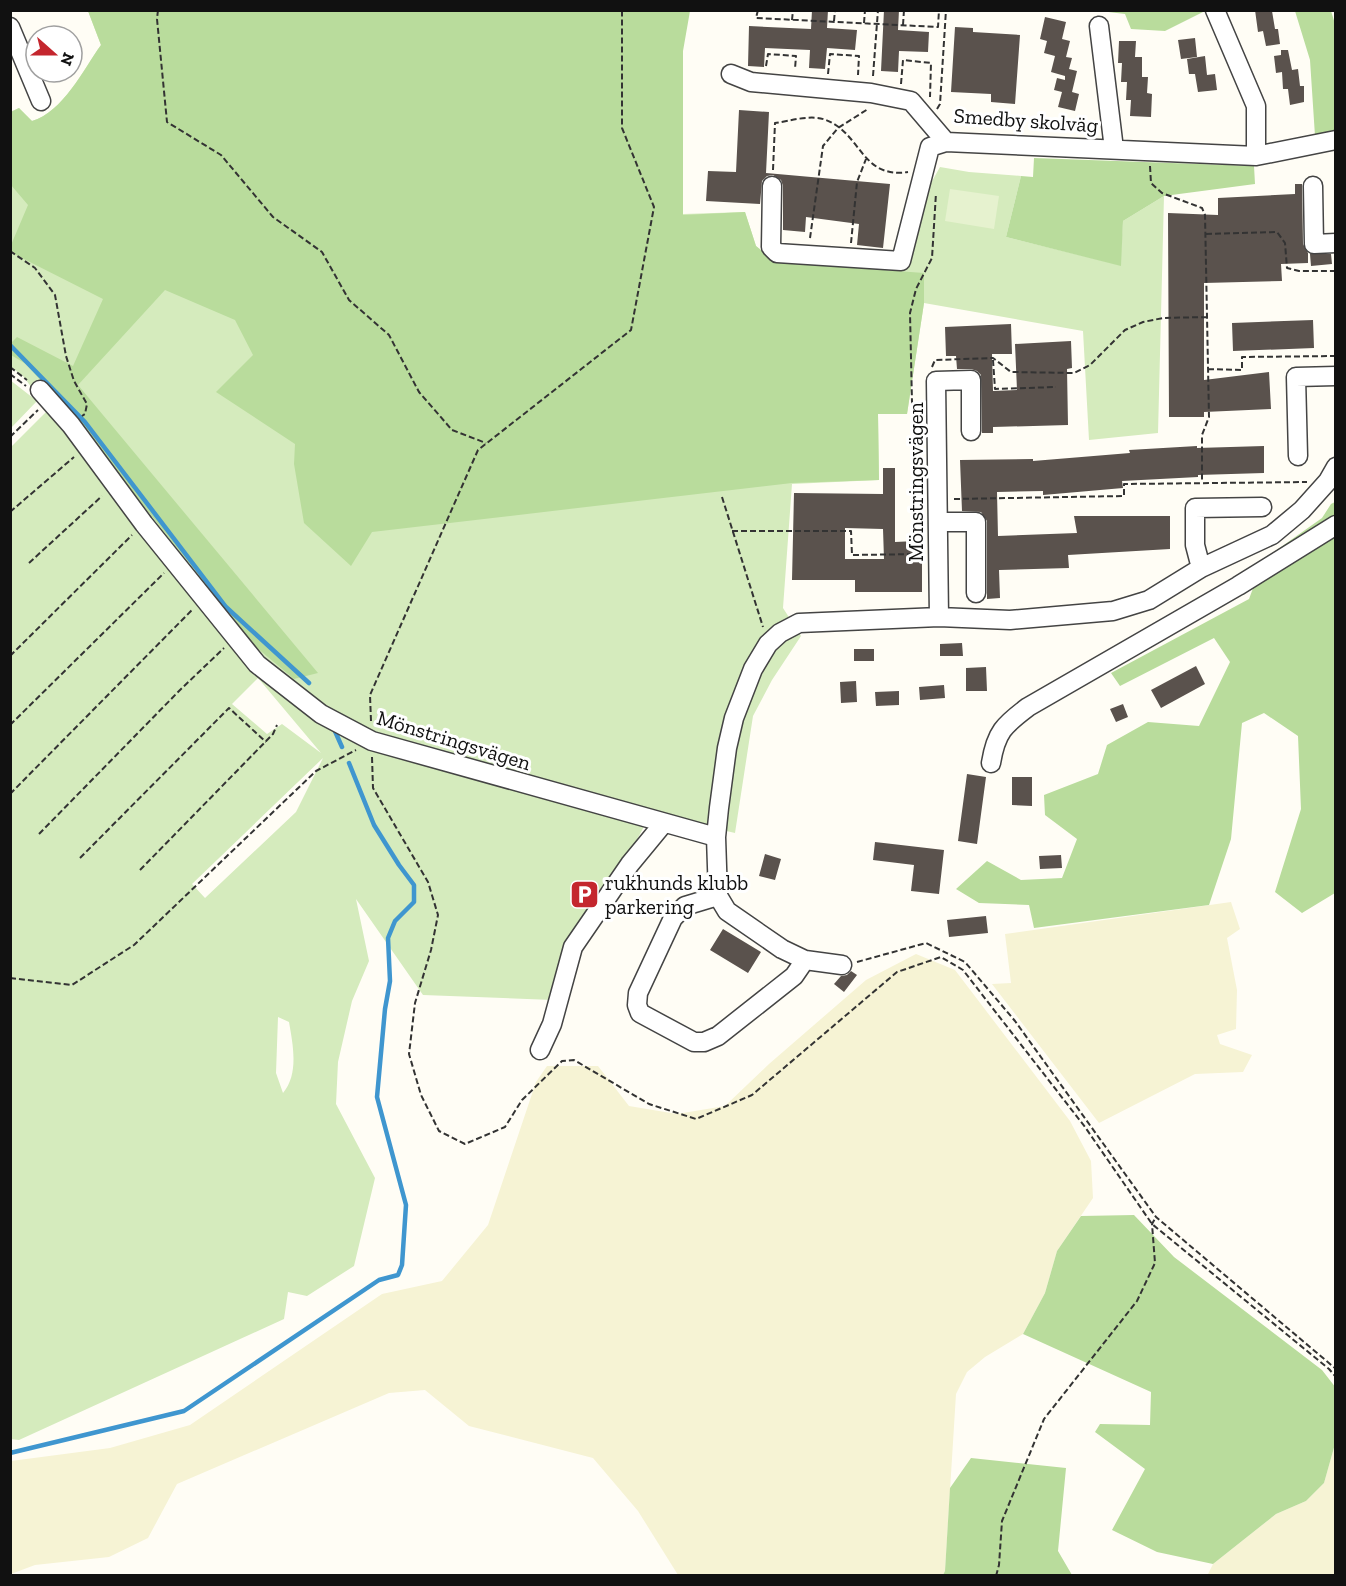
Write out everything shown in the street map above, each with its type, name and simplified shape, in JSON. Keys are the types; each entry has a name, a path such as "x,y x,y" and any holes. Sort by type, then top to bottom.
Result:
{"street":[{"path":"1215,10 1256,106 1256,156"},
{"path":"1099,26 1114,149"},
{"path":"10,27 41,101"},
{"name":"Smedby skolväg","path":"731,74 751,82 864,92 911,101 946,141 1256,156 1335,140"},
{"path":"772,186 771,247 777,254 901,261 930,147 946,141"},
{"path":"1313,186 1314,244 1335,243"},
{"path":"1298,456 1296,377 1335,376"},
{"name":"Mönstringsvägen","path":"939,617 936,381 970,380 971,431"},
{"name":"Mönstringsvägen","path":"44,394 144,524 257,664 321,714 372,741 716,837"},
{"path":"842,965 805,960 782,949 727,911 718,896 716,837 727,748 734,718 753,669 768,644 780,633 799,624 939,617 1010,620 1113,611 1149,600 1201,568 1272,535 1302,510 1332,474"},
{"path":"1201,568 1195,545 1196,508 1262,507"},
{"path":"938,522 976,522 976,593"},
{"path":"991,763 995,742 1003,728 1028,706 1238,586 1335,525"},
{"path":"540,1050 552,1024 573,947 630,864 663,824"},
{"path":"718,896 685,906 673,918 638,993 637,1005 640,1013 694,1042 704,1042 718,1036 794,976 805,960"}],"path":[{"path":"158,10 167,122 221,155 273,218 322,252 349,300 389,335 419,392 452,430 487,443"},
{"path":"622,10 622,128 654,207 631,330 478,450 370,695 373,788 428,882 438,915 431,950 415,1003 409,1054 421,1095 439,1131 465,1144 505,1127 522,1100 562,1061 574,1060 649,1104 696,1119 752,1095 897,972 941,957 963,970 1085,1127 1152,1224 1329,1369 1335,1377"},
{"path":"758,10 756,18 938,27 939,10"},
{"path":"792,20 793,10"},
{"path":"834,21 835,10"},
{"path":"864,22 865,10"},
{"path":"864,92 878,23 878,10"},
{"path":"903,25 904,10"},
{"path":"925,115 940,104 946,10"},
{"path":"765,84 768,54 786,55 796,56 793,86"},
{"path":"808,255 812,211 823,146 838,128 868,109 859,56 830,54 826,89"},
{"path":"899,99 903,60 931,63 930,97 925,115"},
{"path":"772,186 775,123 809,118 825,119 847,134 875,168 905,172 925,167"},
{"path":"1151,151 1151,183 1162,193 1202,208 1205,215 1209,417 1202,435 1202,482"},
{"path":"850,258 857,182 866,159"},
{"path":"922,428 912,402 910,313 916,288 932,258 936,192"},
{"path":"1206,234 1277,232 1285,243 1287,268 1299,271 1335,271"},
{"path":"10,251 34,268 55,296 66,356 74,381 87,404 85,414"},
{"path":"936,381 932,365 935,360 993,358 1011,372 1074,373 1090,365 1125,330 1143,322 1163,318 1207,317"},
{"path":"1208,369 1242,370 1242,357 1335,356"},
{"path":"993,358 995,389 1056,387"},
{"path":"10,367 44,394 10,438"},
{"path":"10,512 86,446"},
{"path":"937,500 1124,496 1124,484 1332,474"},
{"path":"29,563 114,484"},
{"path":"722,497 768,644"},
{"path":"10,656 144,524"},
{"path":"732,531 851,531 852,555 927,554"},
{"path":"10,725 175,562"},
{"path":"10,794 205,597"},
{"path":"39,834 226,646"},
{"path":"80,858 229,708 266,742"},
{"path":"140,870 273,735 278,725"},
{"path":"10,978 72,984 134,945 316,771 372,741"},
{"path":"842,965 861,962 926,943 965,962 1015,1021 1156,1217 1335,1369"},
{"path":"996,1575 999,1565 1002,1521 1044,1419 1137,1301 1155,1263 1152,1224 1156,1217"}],"shaded area":[{"path":"1231,902 1240,929 1227,938 1237,990 1236,1029 1217,1035 1220,1044 1252,1055 1243,1072 1195,1074 1099,1123 992,984 1011,983 1005,934"},
{"path":"916,954 955,970 1070,1121 1091,1161 1093,1198 1057,1251 1045,1293 1023,1334 985,1357 967,1372 956,1394 943,1575 678,1575 638,1511 593,1458 469,1426 425,1390 389,1393 177,1484 148,1538 109,1557 35,1565 11,1574 11,1461 110,1448 190,1425 382,1294 442,1281 488,1225 536,1082 547,1066 598,1066 629,1106 677,1114 725,1106 769,1064 866,980"},
{"path":"1335,1444 1335,1575 1207,1576 1213,1564 1276,1514 1306,1501 1324,1483"}],"green space":[{"path":"1205,10 1165,31 1131,29 1125,14 1100,11"},
{"path":"88,11 683,51 683,214 745,212 756,246 775,262 899,270 927,190 940,167 1021,176 1006,237 1120,265 1123,221 1164,196 1158,433 1089,440 1083,331 924,303 907,414 878,414 879,480 792,484 783,608 801,636 772,680 753,716 735,833 651,813 553,1000 423,995 356,899 369,961 352,1001 338,1062 336,1104 375,1178 354,1266 307,1296 288,1292 284,1319 19,1440 10,1439 10,448 46,412 60,426 23,376 11,367 10,112 19,108 32,121 43,116 63,100 74,84 84,84 84,70 101,45","holes":["258,678 321,753 282,724 267,734 232,704","323,758 296,812 205,898 192,884","278,1017 289,1022 294,1059 291,1077 283,1093 276,1073"]},
{"path":"88,11 690,11 683,51 683,215 745,212 756,246 776,262 924,273 924,303 907,414 878,414 879,480 792,483 372,532 351,566 304,523 294,464 295,444 216,392 253,355 235,320 165,290 78,385 318,673 294,679 256,647 68,411 26,364 11,355 10,344 17,337 73,366 103,299 10,252 28,205 11,185 11,112 19,108 32,121 53,109 74,84 84,84 84,70 101,45"},
{"path":"1295,11 1331,11 1336,27 1335,133 1315,136 1310,60"},
{"path":"1034,158 1254,166 1255,184 1164,196 1123,221 1121,266 1006,237 1021,176 1033,177"},
{"path":"950,189 999,196 994,229 945,221"},
{"path":"10,380 37,401 11,428 10,428"},
{"path":"1335,502 1335,893 1302,913 1275,892 1301,809 1298,736 1264,713 1242,723 1231,839 1209,905 1034,928 1029,905 979,903 956,889 987,861 1021,880 1062,878 1077,839 1045,815 1044,795 1098,774 1107,745 1148,722 1199,726 1230,662 1214,638 1120,686 1111,673 1249,599 1264,559 1322,518 1331,504"},
{"path":"1134,1215 1174,1257 1322,1370 1336,1388 1335,1444 1324,1483 1306,1501 1276,1514 1213,1564 1157,1552 1112,1530 1145,1469 1095,1432 1100,1424 1150,1425 1151,1392 1023,1334 1045,1293 1057,1251 1081,1216"},
{"path":"971,1458 1066,1468 1058,1551 1072,1575 943,1575 950,1488"}],"building":[{"path":"812,10 828,10 827,28 857,30 855,50 827,48 825,69 809,68 810,50 765,48 764,67 748,66 749,26 811,29"},
{"path":"884,10 899,10 898,30 929,32 928,52 899,51 898,72 881,71"},
{"path":"1255,10 1272,11 1280,44 1266,46 1263,31 1258,32"},
{"path":"1045,17 1066,22 1062,39 1070,41 1066,57 1072,58 1069,69 1077,71 1072,92 1079,94 1075,111 1058,107 1062,92 1054,90 1057,78 1065,80 1065,76 1051,72 1055,56 1044,53 1047,41 1040,39"},
{"path":"955,27 973,28 973,32 1020,35 1015,104 991,102 991,94 951,92"},
{"path":"1195,38 1197,57 1181,59 1178,40"},
{"path":"1119,41 1136,41 1135,57 1142,57 1142,77 1148,77 1147,93 1152,94 1151,117 1130,116 1131,100 1126,100 1127,82 1121,82 1122,63 1118,63"},
{"path":"1281,50 1288,50 1292,70 1298,69 1300,86 1304,86 1304,102 1290,105 1288,89 1283,89 1282,72 1276,73 1274,56 1281,55"},
{"path":"1205,56 1207,75 1215,74 1217,90 1198,92 1195,74 1189,74 1187,59"},
{"path":"739,110 769,112 766,173 890,184 883,248 857,245 859,224 806,217 805,232 783,230 783,186 781,180 773,175 767,176 762,181 760,204 706,201 708,171 736,172"},
{"path":"1295,184 1302,184 1303,244 1308,253 1308,263 1281,264 1282,281 1204,283 1204,380 1269,372 1271,409 1204,412 1204,417 1169,417 1168,213 1218,215 1218,198 1295,194"},
{"path":"1310,254 1331,254 1332,264 1311,266"},
{"path":"1313,320 1314,348 1233,351 1232,323"},
{"path":"1011,324 1012,354 992,354 993,391 1017,390 1015,344 1071,341 1072,368 1067,369 1068,425 993,427 993,433 982,433 981,375 971,369 957,369 956,356 946,356 945,327"},
{"path":"1197,446 1197,448 1264,446 1264,473 1122,481 1123,488 1043,495 1043,491 997,492 998,536 1077,533 1074,516 1170,516 1170,549 1068,555 1069,568 999,570 1000,598 987,599 987,521 981,512 962,511 960,460 1033,459 1033,461 1130,453 1129,450"},
{"path":"883,468 895,468 895,542 916,541 914,559 922,559 922,592 855,592 855,580 792,580 794,493 883,494","holes":["845,528 883,529 884,559 845,559"]},
{"path":"962,643 963,656 940,656 940,644"},
{"path":"854,649 874,649 874,661 854,661"},
{"path":"1196,666 1205,684 1161,708 1151,690"},
{"path":"986,667 987,691 966,691 966,668"},
{"path":"856,681 857,702 841,703 840,682"},
{"path":"944,685 945,698 920,700 919,687"},
{"path":"899,691 899,705 876,706 875,692"},
{"path":"1123,704 1128,717 1116,722 1110,709"},
{"path":"967,774 986,777 977,844 958,841"},
{"path":"1012,777 1032,777 1032,806 1012,805"},
{"path":"875,842 944,850 939,894 911,891 914,865 873,860"},
{"path":"765,854 781,859 775,880 759,876"},
{"path":"1061,855 1062,868 1040,869 1039,856"},
{"path":"986,916 988,933 949,937 947,920"},
{"path":"723,929 761,952 748,973 710,950"},
{"path":"851,971 857,975 844,992 834,984 841,976"}],"waterway":[{"path":"10,345 85,422 226,607 309,683"},
{"path":"331,727 342,747"},
{"path":"10,1453 184,1411 379,1280 398,1275 402,1265 406,1205 377,1097 385,1009 390,981 388,938 395,921 414,902 414,885 374,825 349,763"}],"place":[{"name":"rukhunds klubb parkering","path":"584,894"}]}
